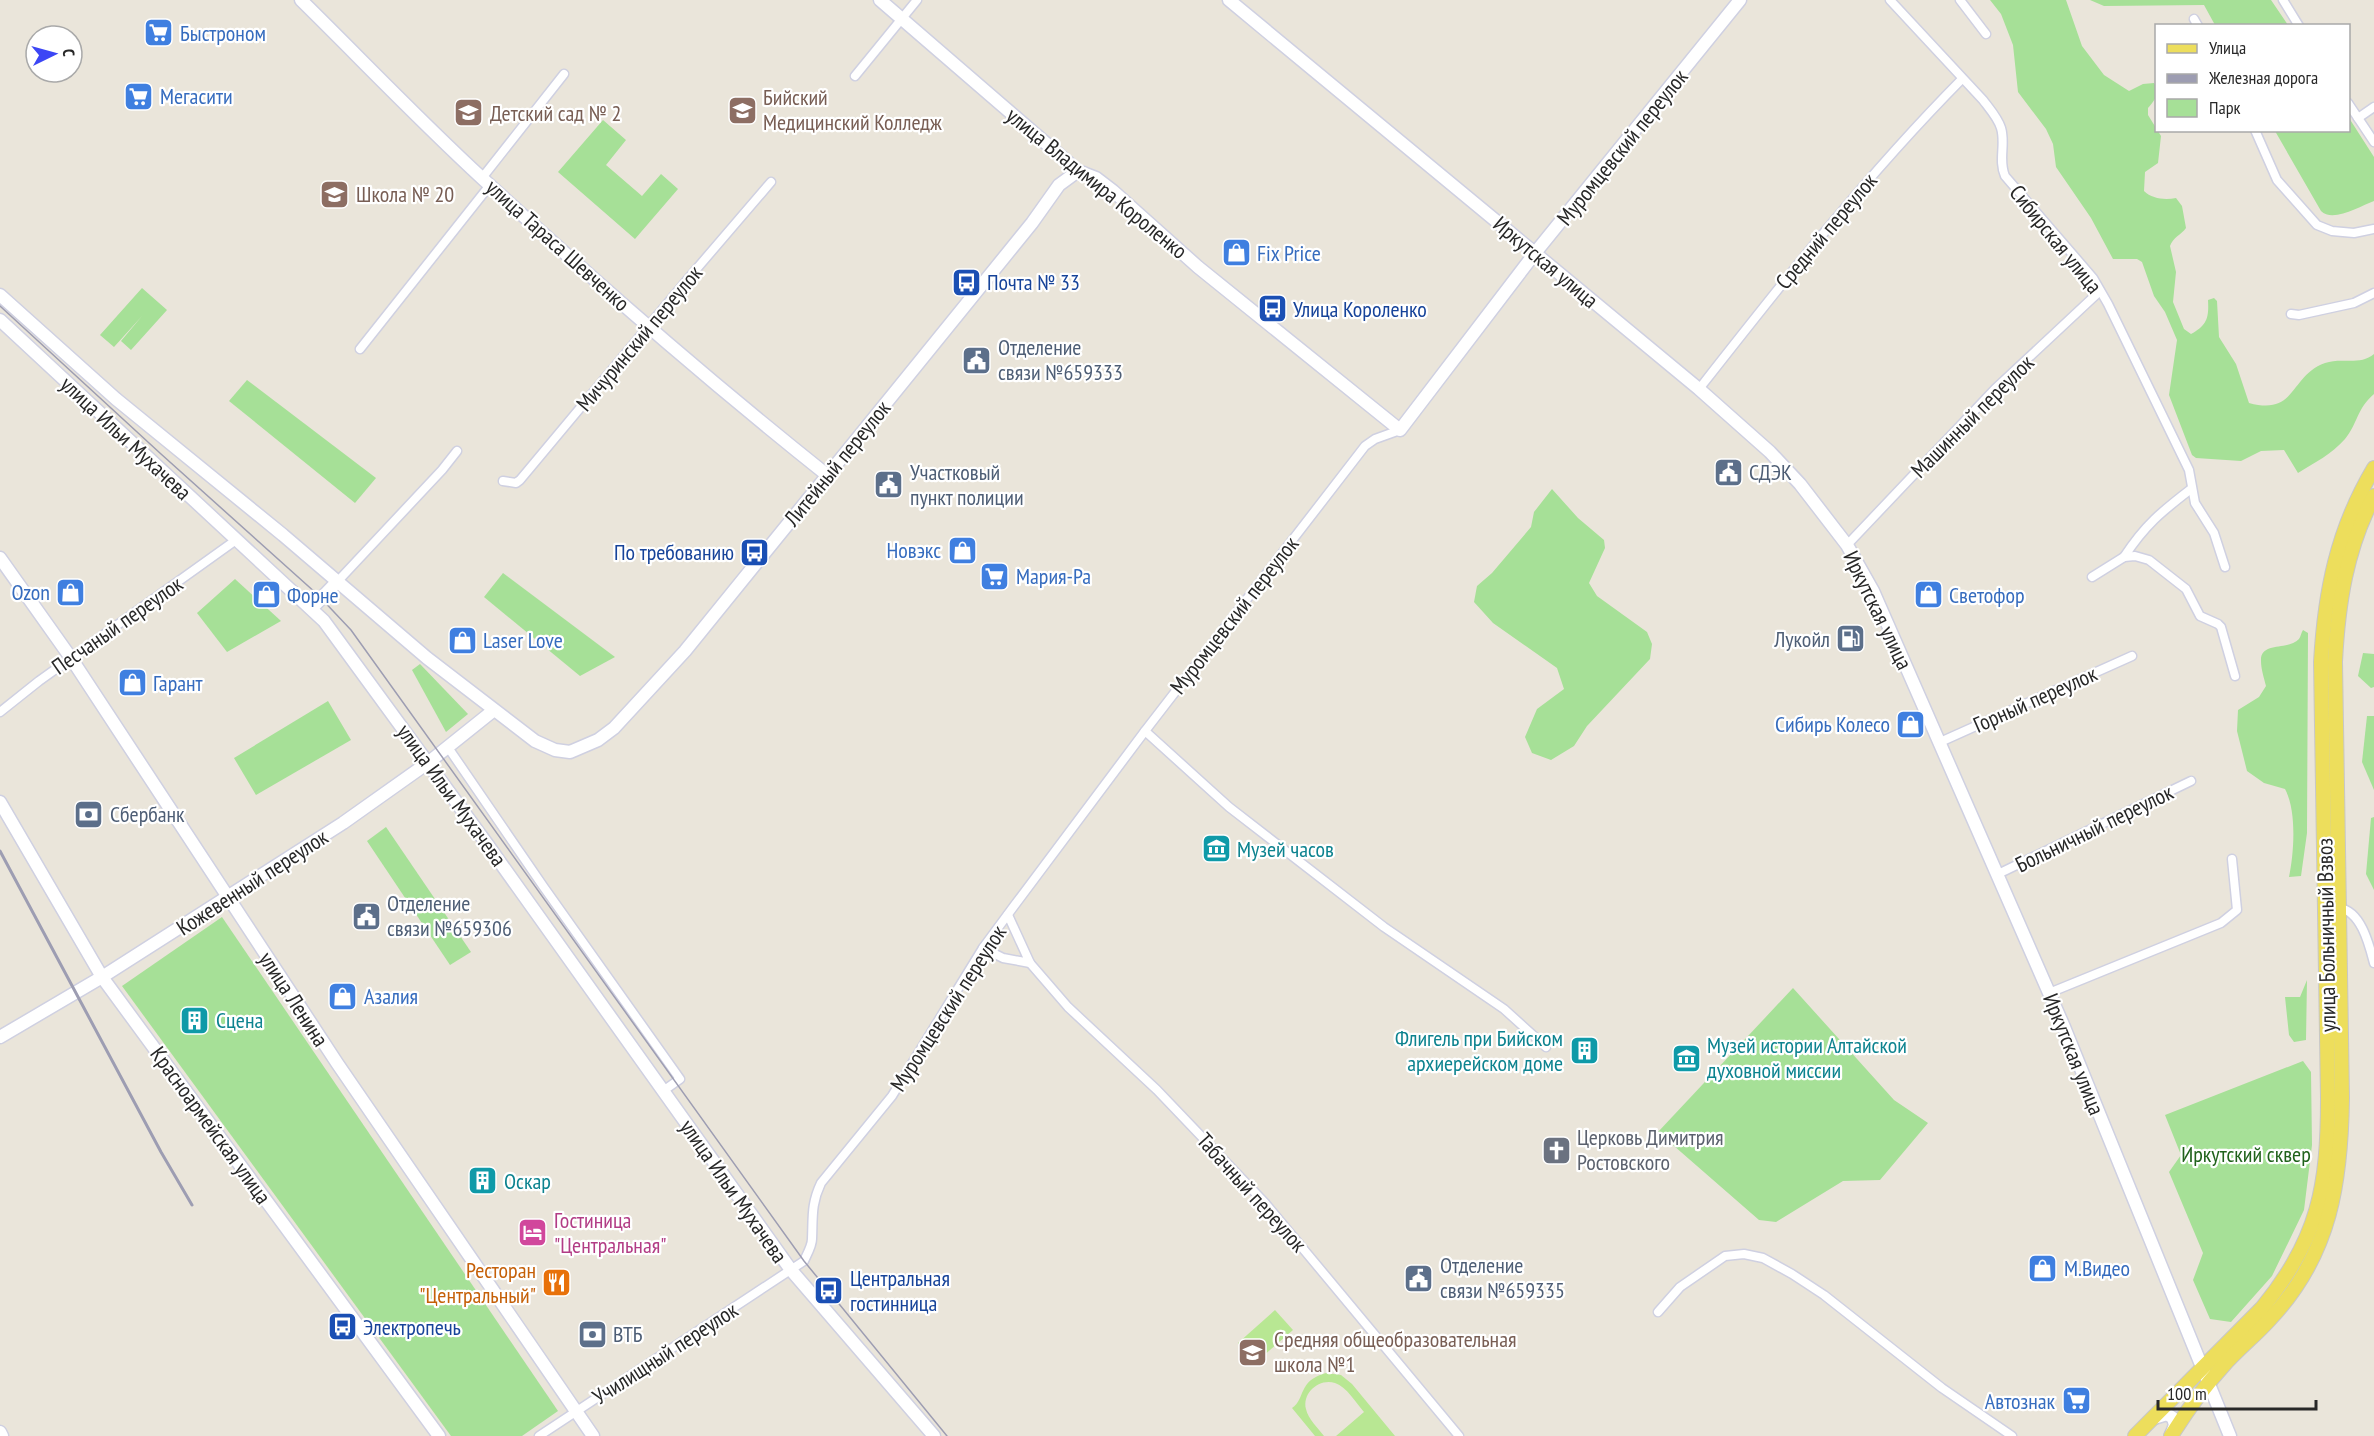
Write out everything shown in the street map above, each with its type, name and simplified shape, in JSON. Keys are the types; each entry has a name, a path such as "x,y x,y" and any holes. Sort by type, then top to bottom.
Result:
{"main road":[{"name":"улица Тараса Шевченко","path":"301,0 486,182 772,432 827,475"},
{"name":"улица Владимира Короленко","path":"880,0 1078,171 1096,177 1113,190 1198,267 1400,430"},
{"name":"Иркутская улица","path":"1229,0 1699,389 1785,467 1847,545 1873,591 1938,743 1998,874 2230,1436"},
{"name":"Муромцевский переулок","path":"1400,430 1535,253 1740,0"},
{"name":"Литейный переулок","path":"585,747 614,728 685,651 1032,223 1059,185 1078,171"},
{"name":"улица Ильи Мухачева","path":"0,295 116,399 283,535 426,658 534,741 555,750 570,752 585,747"},
{"name":"улица Ильи Мухачева","path":"0,320 312,608 337,637 429,762 791,1270 934,1436"},
{"name":"улица Больничный Взвоз","path":"2135,1436 2262,1308 2291,1269 2306,1243 2323,1186 2327,1160 2328,1098 2321,662 2324,614 2330,577 2341,539 2357,500 2374,468"},
{"name":"улица Больничный Взвоз","path":"2171,1436 2207,1384 2272,1317 2290,1294 2318,1248 2336,1189 2342,1131 2335,663 2337,615 2343,580 2354,543 2374,496"},
{"name":"улица Ленина","path":"0,558 71,658 336,1063 593,1436"},
{"path":"312,608 337,582"},
{"name":"Кожевенный переулок","path":"0,1037 102,977 343,823 429,762 494,710"},
{"name":"Красноармейская улица","path":"0,802 102,977 439,1436"},
{"path":"2154,1418 2167,1414 2174,1418 2175,1425 2171,1436"},
{"path":"0,1432 2,1436"}],"street":[{"path":"855,76 917,0"},
{"name":"Сибирская улица","path":"1890,0 1983,100 2002,131 2001,162 2005,176 2086,270 2100,291 2189,470 2191,489 2199,511 2214,533 2225,567"},
{"path":"1960,0 1986,34"},
{"path":"2283,0 2298,24"},
{"path":"360,349 564,74"},
{"name":"Средний переулок","path":"1699,389 1826,228 1917,124 1962,79"},
{"path":"2350,104 2374,142"},
{"path":"2358,118 2374,107"},
{"path":"2256,132 2277,180 2317,225 2332,231 2354,233 2374,229"},
{"name":"Мичуринский переулок","path":"502,481 516,483 520,480 771,182"},
{"name":"Машинный переулок","path":"1847,545 1995,389 2100,291"},
{"path":"2291,314 2299,315 2354,303 2374,293"},
{"name":"Муромцевский переулок","path":"791,1270 804,1261 812,1241 811,1221 815,1196 821,1183 892,1096 983,948 1145,731 1365,446 1375,439 1400,430"},
{"path":"337,582 457,451"},
{"path":"2092,577 2124,557 2153,518 2191,489"},
{"name":"Песчаный переулок","path":"0,712 71,658 236,540"},
{"path":"2124,557 2135,556 2149,560 2186,590 2200,616 2221,627 2235,676"},
{"name":"Горный переулок","path":"1938,743 2132,656"},
{"path":"1145,731 1229,807 1384,927 1504,1008 1546,1047"},
{"path":"447,746 680,1079 663,1090"},
{"name":"Больничный переулок","path":"1998,874 2191,781"},
{"path":"2049,993 2222,923 2237,910 2232,859"},
{"path":"2339,908 2348,910 2355,918 2374,963"},
{"name":"Табачный переулок","path":"1008,915 1030,963 1068,1007 1157,1090 1265,1203 1459,1436"},
{"path":"983,948 1004,958 1030,963"},
{"path":"1658,1312 1680,1287 1725,1256 1744,1254 1763,1257 1824,1295 1942,1388 2012,1436"},
{"name":"Училищный переулок","path":"539,1436 791,1270"}],"green space":[{"path":"1990,0 2066,0 2082,46 2104,75 2129,91 2143,84 2154,83 2155,98 2148,108 2148,115 2155,126 2155,132 2159,132 2161,136 2158,163 2145,172 2144,191 2159,198 2176,198 2182,206 2186,228 2170,246 2176,272 2173,302 2184,329 2191,334 2206,320 2208,300 2214,298 2217,301 2219,337 2236,364 2249,403 2265,406 2276,404 2292,393 2313,369 2331,361 2357,361 2374,354 2374,394 2364,405 2345,439 2329,454 2298,473 2284,450 2261,451 2241,461 2196,458 2192,455 2169,395 2177,340 2165,312 2154,296 2142,262 2137,259 2113,259 2091,218 2056,167 2053,144 2046,129 2018,92 2013,45 2001,14"},
{"path":"2090,0 2271,0 2287,24 2214,24 2204,5 2104,6"},
{"path":"603,120 626,140 606,165 642,196 661,174 678,189 635,239 558,172"},
{"path":"2350,120 2374,157 2374,201 2339,214 2326,214 2321,211 2276,132 2350,132"},
{"path":"142,288 167,310 131,350 121,341 142,316 114,347 100,335"},
{"path":"247,380 376,478 355,503 229,401"},
{"path":"1552,489 1578,518 1604,540 1605,548 1589,583 1597,596 1647,632 1652,644 1650,659 1587,726 1574,746 1551,760 1532,753 1525,737 1537,709 1564,689 1557,668 1493,623 1474,602 1477,586 1492,573 1531,527 1534,512"},
{"path":"503,573 615,657 580,676 484,597"},
{"path":"235,579 281,621 227,652 197,613"},
{"path":"2303,630 2308,633 2307,833 2301,876 2289,877 2293,820 2289,798 2285,789 2264,783 2247,771 2237,731 2238,710 2259,697 2266,686 2261,661 2265,651 2294,643 2299,639"},
{"path":"2363,653 2374,654 2374,687 2371,688 2358,676"},
{"path":"420,664 468,714 446,732 412,670"},
{"path":"328,701 351,740 256,795 234,758"},
{"path":"2367,716 2374,716 2374,790 2362,762"},
{"path":"2374,817 2374,890 2366,874 2371,818"},
{"path":"386,827 471,952 450,965 367,841"},
{"path":"222,917 558,1411 522,1436 451,1436 122,986"},
{"path":"2307,980 2306,1040 2294,1042 2289,1035 2285,997 2300,997"},
{"path":"1793,988 1894,1100 1928,1123 1880,1180 1843,1181 1776,1222 1759,1220 1658,1132"},
{"name":"Иркутский сквер","path":"2303,1061 2311,1072 2312,1145 2304,1210 2272,1276 2231,1322 2210,1319 2193,1280 2203,1253 2169,1172 2181,1155 2165,1115"},
{"path":"1275,1310 1293,1330 1255,1363 1238,1343"},
{"path":"1326,1373 1341,1375 1352,1384 1395,1436 1336,1436 1364,1412 1343,1388 1329,1382 1313,1388 1305,1403 1311,1420 1324,1436 1315,1436 1292,1408 1299,1400 1306,1385 1317,1376"}],"tram line":[{"path":"0,306 317,594 351,630 804,1261 947,1436"}],"railway":[{"path":"0,851 161,1152 192,1205"}],"place":[{"name":"Быстроном","path":"159,33"},
{"name":"Мегасити","path":"139,96"},
{"name":"Бийский Медицинский Колледж","path":"742,110"},
{"name":"Детский сад № 2","path":"469,113"},
{"name":"Школа № 20","path":"335,194"},
{"name":"Fix Price","path":"1236,253"},
{"name":"Почта № 33","path":"966,282"},
{"name":"Улица Короленко","path":"1272,309"},
{"name":"Отделение связи №659333","path":"977,360"},
{"name":"СДЭК","path":"1728,472"},
{"name":"Участковый пункт полиции","path":"889,485"},
{"name":"Новэкс","path":"962,550"},
{"name":"По требованию","path":"755,552"},
{"name":"Мария-Ра","path":"995,576"},
{"name":"Ozon","path":"71,592"},
{"name":"Форне","path":"266,595"},
{"name":"Светофор","path":"1928,595"},
{"name":"Лукойл","path":"1851,639"},
{"name":"Laser Love","path":"462,640"},
{"name":"Гарант","path":"132,683"},
{"name":"Сибирь Колесо","path":"1911,724"},
{"name":"Сбербанк","path":"89,814"},
{"name":"Музей часов","path":"1216,849"},
{"name":"Отделение связи №659306","path":"366,916"},
{"name":"Азалия","path":"343,996"},
{"name":"Сцена","path":"195,1020"},
{"name":"Флигель при Бийском архиерейском доме","path":"1584,1051"},
{"name":"Музей истории Алтайской духовной миссии","path":"1686,1058"},
{"name":"Церковь Димитрия Ростовского","path":"1556,1150"},
{"name":"Оскар","path":"483,1181"},
{"name":"Гостиница \"Центральная\"","path":"533,1233"},
{"name":"М.Видео","path":"2043,1268"},
{"name":"Отделение связи №659335","path":"1419,1278"},
{"name":"Ресторан \"Центральный\"","path":"557,1283"},
{"name":"Центральная гостинница","path":"829,1291"},
{"name":"Электропечь","path":"342,1327"},
{"name":"ВТБ","path":"592,1334"},
{"name":"Средняя общеобразовательная школа №1","path":"1253,1352"},
{"name":"Автознак","path":"2076,1401"}]}
